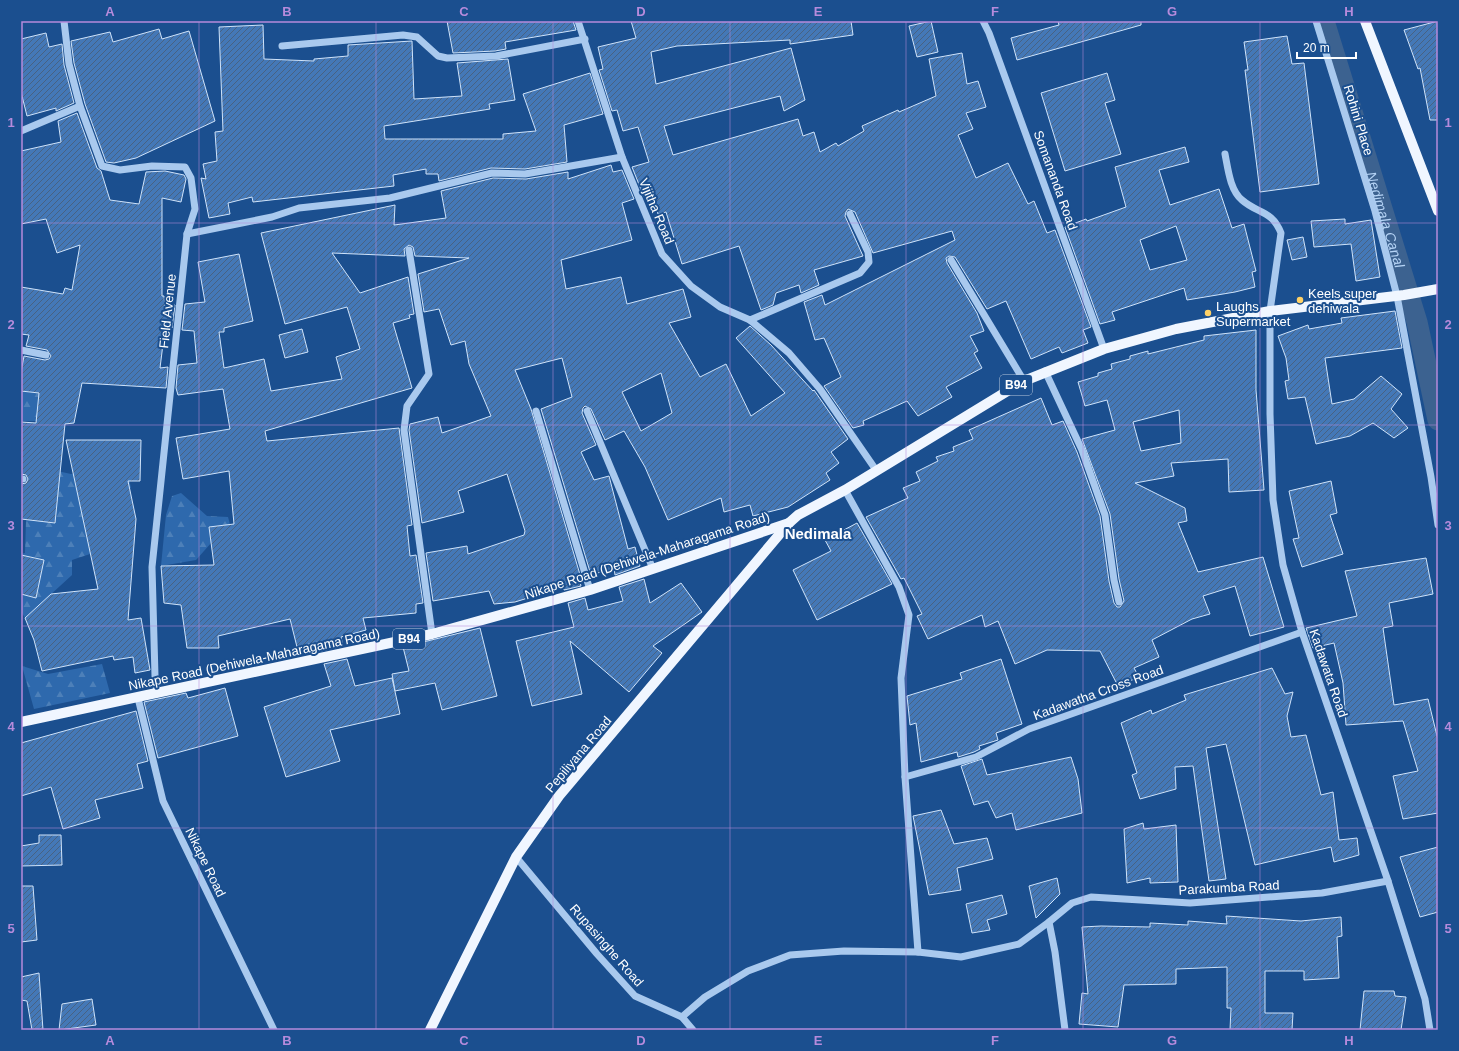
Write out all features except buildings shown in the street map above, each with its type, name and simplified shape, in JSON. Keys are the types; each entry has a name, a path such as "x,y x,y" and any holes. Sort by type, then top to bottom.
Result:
{"main road":[{"path":"1366,21 1438,211"},
{"name":"B94","path":"789,523 798,515 845,490 1024,381 1045,371 1104,349 1176,329 1270,311 1401,296 1436,289"},
{"name":"Nikape Road (Dehiwela-Maharagama Road)","path":"21,722 432,634 590,590 789,523"},
{"name":"Pepiliyana Road","path":"430,1030 516,857 559,796 789,523"}],"street":[{"name":"Field Avenue","path":"64,21 69,64 80,106 102,166 120,170 152,166 185,167 192,178 195,209 187,234 152,567 155,676 157,694"},
{"name":"Vijitha Road","path":"578,21 622,157 662,254 691,286 720,307 750,320 789,353 820,390 876,470"},
{"name":"Somananda Road","path":"983,21 989,33 1104,349"},
{"name":"Rohini Place","path":"1316,21 1401,296 1438,525"},
{"path":"282,46 403,35 417,37 438,56 447,58 496,56 585,39"},
{"path":"21,132 80,106"},
{"name":"Kadawata Road","path":"1225,154 1233,187 1242,200 1277,222 1281,233 1270,311 1273,500 1283,564 1302,632 1388,881 1425,999 1430,1030"},
{"path":"187,234 272,217 299,208 390,198 492,173 525,174 622,157"},
{"path":"750,320 860,273 869,262 868,252 850,214"},
{"path":"409,250 429,374 407,406 404,430 432,634"},
{"path":"951,260 1024,381"},
{"path":"21,350 46,355"},
{"path":"1045,371 1082,450 1105,515 1114,580 1120,602"},
{"path":"536,411 590,590"},
{"path":"587,411 653,570"},
{"path":"845,490 899,587 910,615 901,678 905,777 918,952"},
{"name":"Kadawatha Cross Road","path":"905,777 976,757 1028,729 1302,632"},
{"name":"Nikape Road","path":"138,698 164,801 274,1030"},
{"name":"Rupasinghe Road","path":"516,857 597,954 635,996 682,1017 693,1030"},
{"name":"Parakumba Road","path":"1050,922 1072,903 1091,896 1190,903 1322,893 1388,881"},
{"path":"682,1017 705,997 748,971 790,955 844,951 918,952 961,957 1019,944 1050,922 1065,1030"}],"green space":[{"path":"21,391 43,394 42,421 21,421"},
{"path":"48,469 71,474 127,470 131,488 109,494 96,552 72,560 72,575 25,618 21,611 21,554 25,553 27,490"},
{"path":"181,493 207,516 228,517 232,532 219,534 196,560 161,566 166,515 172,496"},
{"path":"102,664 110,693 34,709 22,666 48,674"}],"waterway":[{"name":"Nedimala Canal","path":"1324,21 1417,322 1438,420"}],"place":[{"name":"Keels super dehiwala","path":"1300,300"},
{"name":"Laughs Supermarket","path":"1208,313"}],"district":[{"name":"Nedimala","path":"818,534"}]}
